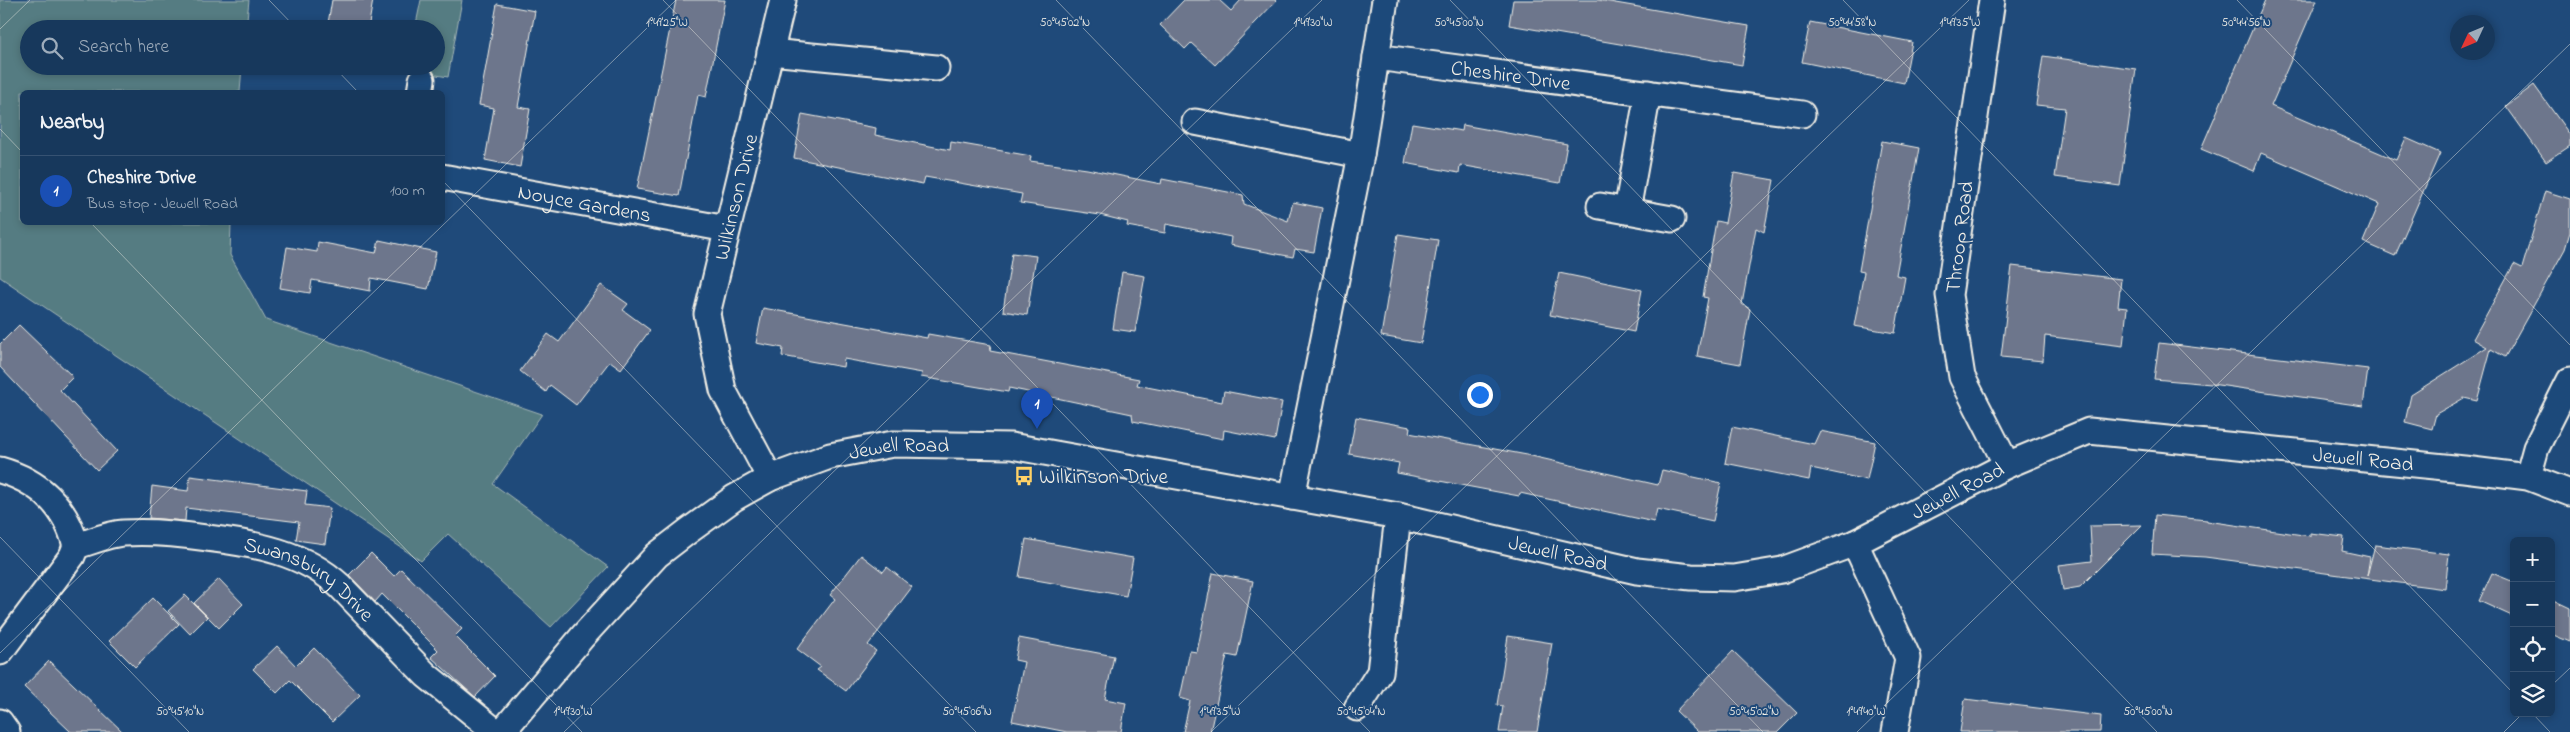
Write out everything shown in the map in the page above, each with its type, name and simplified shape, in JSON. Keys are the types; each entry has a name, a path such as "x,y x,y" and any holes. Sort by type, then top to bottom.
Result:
{"street":[{"name":"Wilkinson Drive","path":"770,478 723,390 706,314 783,0"},
{"path":"1292,497 1361,155 1384,0"},
{"name":"Throop Road","path":"1992,0 1949,296 1962,377 2007,465"},
{"path":"770,52 936,68"},
{"name":"Cheshire Drive","path":"1376,57 1802,114"},
{"path":"1627,211 1648,93"},
{"path":"1195,122 1361,155"},
{"name":"Noyce Gardens","path":"445,178 727,229"},
{"path":"1600,206 1672,219"},
{"path":"2528,477 2536,448 2570,380"},
{"name":"Jewell Road","path":"502,732 583,636 657,555 734,498 770,478 830,456 893,444 992,445 1398,516 1638,571 1690,577 1734,578 1782,570 1855,543 2007,465 2089,431 2528,477 2570,493"},
{"path":"0,470 17,475 41,488 64,516 72,530 76,546 67,563 0,652"},
{"path":"1357,708 1380,672 1398,516"},
{"name":"Swansbury Drive","path":"76,546 122,533 180,534 248,543 287,553 326,573 426,675 496,732"},
{"path":"1855,543 1908,658 1895,732"},
{"path":"0,722 7,732"}],"green space":[{"path":"0,0 249,0 247,20 20,20 20,75 241,75 240,90 20,90 20,225 231,225 230,255 266,320 542,414 493,484 608,567 551,627 448,534 421,561 0,277"},
{"path":"421,0 462,0 448,77 437,75 445,75 445,20 417,20"}],"building":[{"path":"332,0 373,0 370,20 329,20"},
{"path":"676,0 725,0 706,97 698,95 679,196 637,189"},
{"path":"1184,0 1219,0 1231,11 1241,0 1277,0 1215,65 1191,43 1185,49 1160,25"},
{"path":"1513,0 1598,0 1749,26 1742,65 1509,25"},
{"path":"2265,0 2317,0 2271,106 2396,160 2406,138 2440,153 2395,256 2363,242 2379,204 2261,153 2254,171 2201,149"},
{"path":"497,4 535,11 518,107 530,109 520,167 485,160 494,108 479,105"},
{"path":"1810,22 1912,42 1904,83 1802,62"},
{"path":"2043,56 2136,69 2120,186 2055,177 2065,108 2036,105"},
{"path":"2534,85 2570,135 2570,146 2546,162 2506,106"},
{"path":"802,114 876,128 875,135 950,150 951,142 1031,156 1030,161 1087,169 1161,184 1162,179 1243,195 1244,204 1288,221 1293,202 1322,208 1314,252 1295,249 1293,257 1230,245 1231,237 1166,224 1165,233 1127,226 1128,222 1100,215 1020,203 1022,194 925,177 923,184 794,158"},
{"path":"1412,123 1462,131 1463,125 1567,144 1560,183 1460,165 1459,173 1405,163"},
{"path":"1882,141 1919,148 1896,275 1905,277 1895,333 1854,326 1864,272 1859,271"},
{"path":"1734,173 1774,180 1764,232 1756,228 1742,304 1750,309 1740,364 1697,356 1708,298 1703,297 1716,221 1725,223"},
{"path":"2545,191 2570,199 2570,232 2565,249 2505,357 2491,349 2477,401 2464,398 2436,414 2432,429 2405,422 2411,395 2487,347 2473,339 2514,264 2522,268"},
{"path":"1398,234 1438,240 1421,343 1381,336"},
{"path":"379,240 436,252 428,289 371,278 370,291 312,280 310,293 280,288 287,247 317,252 318,242 376,253"},
{"path":"1012,253 1036,256 1027,315 1003,311"},
{"path":"2012,266 2121,279 2118,307 2127,308 2123,346 2045,336 2043,361 2001,357"},
{"path":"1122,272 1145,276 1135,332 1113,329"},
{"path":"1559,273 1642,290 1634,332 1550,315"},
{"path":"601,285 628,304 623,310 650,330 621,369 610,361 576,405 550,385 546,392 520,371 548,334 559,342"},
{"path":"763,308 927,338 928,334 991,345 990,351 1139,379 1137,385 1222,402 1224,391 1282,402 1275,440 1224,430 1223,439 1133,421 1132,414 1009,388 1008,392 921,377 922,373 844,359 843,367 782,356 783,348 756,343"},
{"path":"19,325 73,377 60,390 117,451 97,470 0,367 0,344"},
{"path":"2159,343 2368,369 2363,406 2211,384 2154,379"},
{"path":"1356,417 1410,427 1409,433 1527,455 1658,485 1662,470 1721,483 1713,521 1657,509 1654,522 1520,493 1519,496 1397,473 1399,463 1349,454"},
{"path":"1732,427 1814,444 1820,431 1875,442 1867,480 1811,468 1809,480 1725,463"},
{"path":"190,476 307,491 305,505 330,508 325,544 296,540 299,522 186,508 185,521 149,518 152,486 188,491"},
{"path":"2155,515 2207,520 2310,536 2310,533 2344,537 2342,551 2370,557 2367,576 2375,545 2449,554 2445,589 2205,557 2152,554"},
{"path":"2142,525 2080,587 2063,590 2059,565 2092,561 2090,526"},
{"path":"1026,539 1133,558 1126,596 1019,577"},
{"path":"371,553 394,576 401,569 462,629 455,636 495,676 475,697 431,657 438,650 382,594 375,602 349,575"},
{"path":"861,555 883,572 887,567 912,587 868,645 876,651 846,691 817,670 821,667 797,649 835,599 830,595"},
{"path":"1213,573 1253,581 1237,657 1227,655 1210,732 1183,732 1190,701 1180,698 1190,651 1197,652"},
{"path":"2492,573 2510,580 2510,615 2479,601"},
{"path":"219,579 243,604 219,628 194,603"},
{"path":"185,595 207,617 190,634 168,611"},
{"path":"153,598 179,624 135,667 109,641"},
{"path":"2555,601 2570,608 2570,642 2555,636"},
{"path":"1508,636 1552,643 1537,732 1499,732 1503,706 1497,705"},
{"path":"1019,638 1114,656 1105,699 1126,703 1121,732 1067,732 1012,721 1024,662 1015,660"},
{"path":"277,646 296,666 314,648 360,695 332,722 290,680 277,693 253,669"},
{"path":"1733,651 1797,713 1778,732 1698,732 1676,711"},
{"path":"49,661 123,732 71,732 24,687"},
{"path":"1965,699 2101,716 2100,732 1960,732"}],"place":[{"name":"Cheshire Drive","path":"1037,429"},
{"name":"Wilkinson Drive","path":"1024,476"}]}
